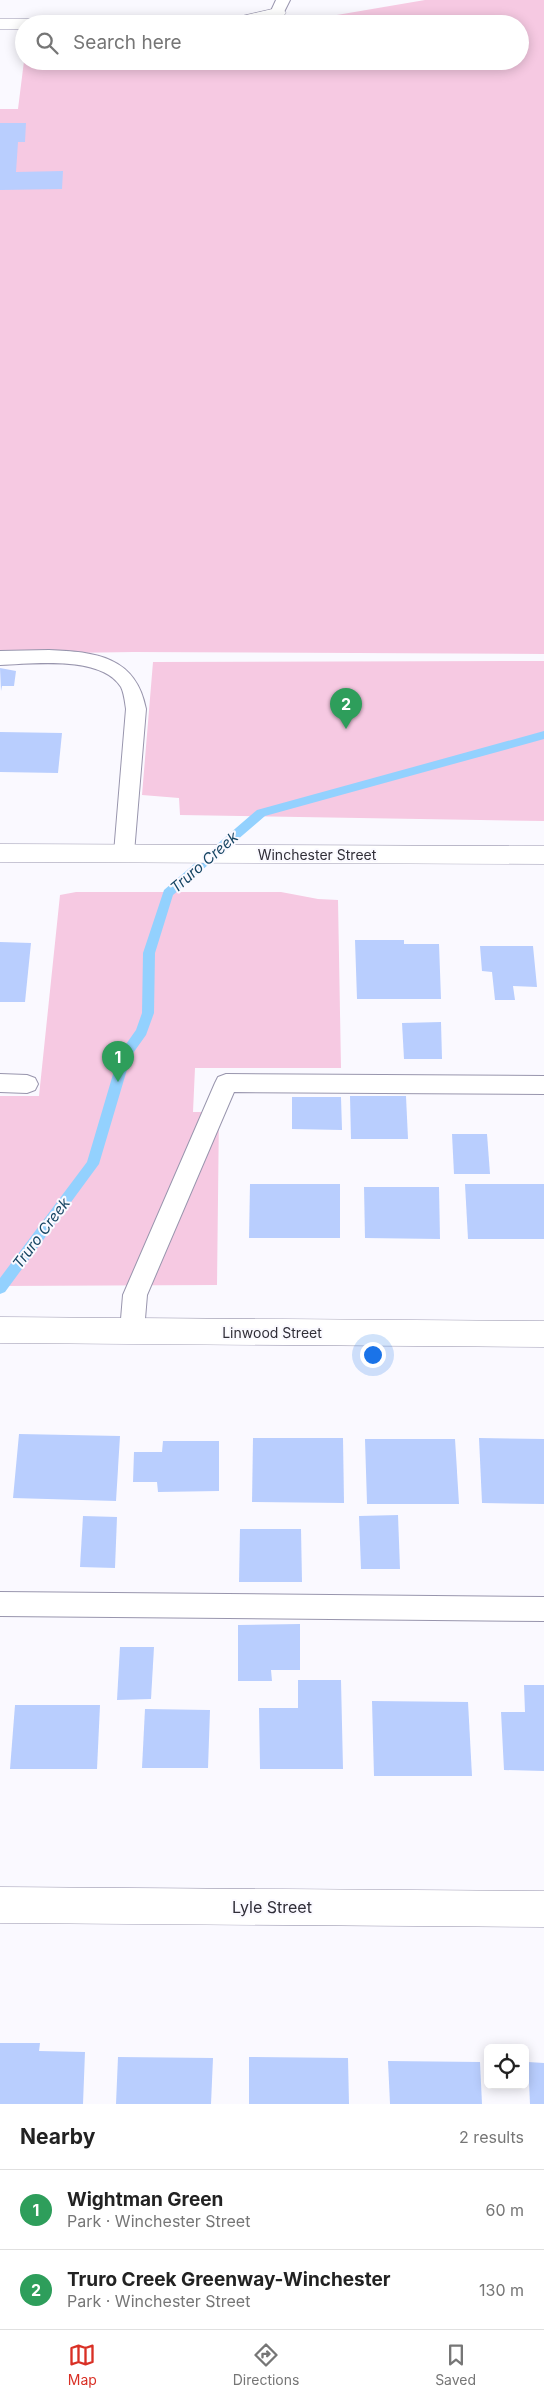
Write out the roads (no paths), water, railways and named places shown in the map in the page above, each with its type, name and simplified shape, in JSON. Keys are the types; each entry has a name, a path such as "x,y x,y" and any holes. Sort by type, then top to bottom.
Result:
{"street":[{"path":"263,15 280,7"},
{"path":"0,24 15,24"},
{"name":"Winchester Street","path":"0,853 544,855"},
{"name":"Linwood Street","path":"0,1330 544,1334"},
{"name":"Lyle Street","path":"0,1905 544,1909"}],"lane":[{"path":"0,658 93,660 117,670 126,679 134,693 136,709 124,853"},
{"path":"0,1083 27,1084"},
{"path":"120,1331 226,1083 544,1084"},
{"path":"0,1604 544,1609"}],"waterway":[{"name":"Truro Creek","path":"0,1288 93,1164 125,1054 142,1032 148,1013 149,953 168,893 261,813 544,735"}],"place":[{"name":"Truro Creek Greenway-Winchester","path":"346,729"},
{"name":"Wightman Green","path":"118,1082"}]}
